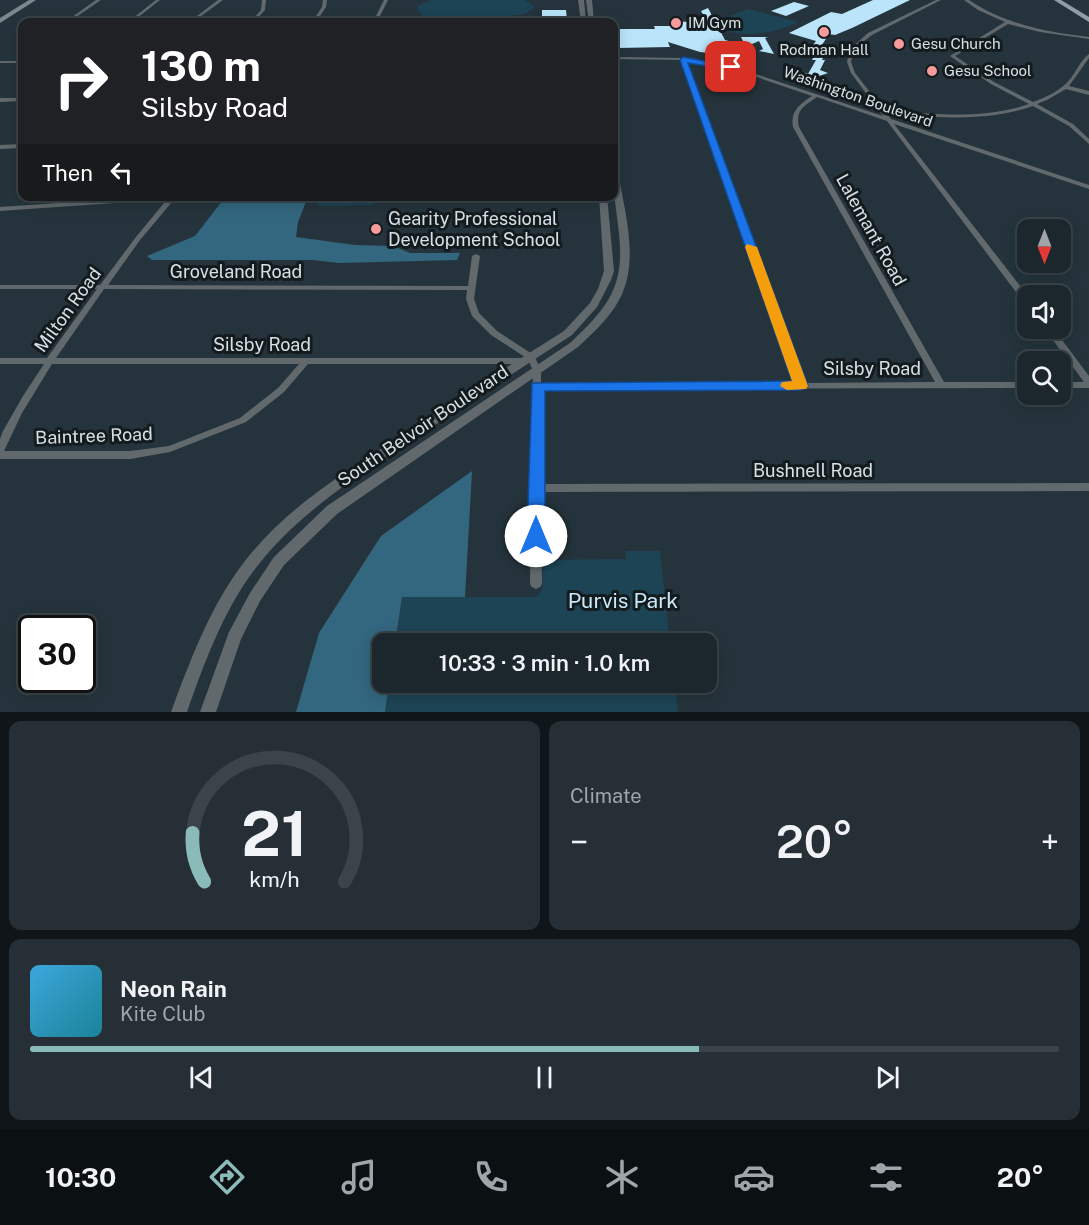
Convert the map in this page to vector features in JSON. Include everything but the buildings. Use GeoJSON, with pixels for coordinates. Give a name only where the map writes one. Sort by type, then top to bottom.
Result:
{"type":"FeatureCollection","features":[{"type":"Feature","properties":{"kind":"main road"},"geometry":{"type":"LineString","coordinates":[[0,21],[33,0]]}},
{"type":"Feature","properties":{"kind":"main road"},"geometry":{"type":"LineString","coordinates":[[1057,0],[1089,20]]}},
{"type":"Feature","properties":{"kind":"street"},"geometry":{"type":"LineString","coordinates":[[73,18],[99,0]]}},
{"type":"Feature","properties":{"kind":"street"},"geometry":{"type":"LineString","coordinates":[[135,18],[158,0]]}},
{"type":"Feature","properties":{"kind":"street"},"geometry":{"type":"LineString","coordinates":[[196,18],[221,0]]}},
{"type":"Feature","properties":{"kind":"street"},"geometry":{"type":"LineString","coordinates":[[256,18],[263,10],[264,0]]}},
{"type":"Feature","properties":{"kind":"street"},"geometry":{"type":"LineString","coordinates":[[317,18],[324,7],[325,0]]}},
{"type":"Feature","properties":{"kind":"street"},"geometry":{"type":"LineString","coordinates":[[377,18],[386,0]]}},
{"type":"Feature","properties":{"kind":"street"},"geometry":{"type":"LineString","coordinates":[[581,0],[583,18]]}},
{"type":"Feature","properties":{"kind":"street"},"geometry":{"type":"LineString","coordinates":[[590,0],[592,18]]}},
{"type":"Feature","properties":{"kind":"street"},"geometry":{"type":"LineString","coordinates":[[939,0],[870,34],[852,49],[849,62],[854,74],[1017,288]]}},
{"type":"Feature","properties":{"kind":"street"},"geometry":{"type":"LineString","coordinates":[[966,0],[985,13],[1008,22],[1045,32],[1089,38]]}},
{"type":"Feature","properties":{"kind":"street"},"geometry":{"type":"LineString","coordinates":[[1008,22],[952,56],[988,81],[1080,131],[1089,142]]}},
{"type":"Feature","properties":{"kind":"street"},"geometry":{"type":"LineString","coordinates":[[882,111],[968,115],[1032,103],[1066,87],[1089,55]]}},
{"type":"Feature","properties":{"kind":"street"},"geometry":{"type":"LineString","coordinates":[[12,62],[18,58]]}},
{"type":"Feature","properties":{"kind":"street","name":"Washington Boulevard"},"geometry":{"type":"LineString","coordinates":[[618,58],[683,60],[731,67],[1089,187]]}},
{"type":"Feature","properties":{"kind":"street"},"geometry":{"type":"LineString","coordinates":[[683,60],[801,386]]}},
{"type":"Feature","properties":{"kind":"street"},"geometry":{"type":"LineString","coordinates":[[0,62],[18,62]]}},
{"type":"Feature","properties":{"kind":"street"},"geometry":{"type":"LineString","coordinates":[[1066,87],[1089,93]]}},
{"type":"Feature","properties":{"kind":"street","name":"Lalemant Road"},"geometry":{"type":"LineString","coordinates":[[817,95],[797,110],[794,118],[796,127],[941,386]]}},
{"type":"Feature","properties":{"kind":"street"},"geometry":{"type":"LineString","coordinates":[[0,100],[18,100]]}},
{"type":"Feature","properties":{"kind":"street"},"geometry":{"type":"LineString","coordinates":[[0,147],[18,146]]}},
{"type":"Feature","properties":{"kind":"street"},"geometry":{"type":"LineString","coordinates":[[0,209],[115,201]]}},
{"type":"Feature","properties":{"kind":"street","name":"Milton Road"},"geometry":{"type":"LineString","coordinates":[[0,450],[14,414],[50,361],[102,287],[170,201]]}},
{"type":"Feature","properties":{"kind":"street","name":"South Belvoir Boulevard"},"geometry":{"type":"LineString","coordinates":[[179,712],[210,632],[261,551],[304,509],[335,485],[568,333],[583,320],[594,306],[607,282],[610,258],[604,201]]}},
{"type":"Feature","properties":{"kind":"street","name":"South Belvoir Boulevard"},"geometry":{"type":"LineString","coordinates":[[208,712],[234,637],[255,597],[279,561],[332,510],[594,329],[614,306],[625,276],[626,258],[618,201]]}},
{"type":"Feature","properties":{"kind":"street"},"geometry":{"type":"LineString","coordinates":[[476,256],[471,302],[479,320],[527,359],[537,370],[536,584]]}},
{"type":"Feature","properties":{"kind":"street","name":"Groveland Road"},"geometry":{"type":"LineString","coordinates":[[0,287],[471,288]]}},
{"type":"Feature","properties":{"kind":"street"},"geometry":{"type":"LineString","coordinates":[[1056,339],[1089,384]]}},
{"type":"Feature","properties":{"kind":"street","name":"Silsby Road"},"geometry":{"type":"LineString","coordinates":[[0,361],[305,362],[527,359]]}},
{"type":"Feature","properties":{"kind":"street","name":"Baintree Road"},"geometry":{"type":"LineString","coordinates":[[0,455],[130,454],[170,449],[243,420],[281,390],[305,362]]}},
{"type":"Feature","properties":{"kind":"street"},"geometry":{"type":"LineString","coordinates":[[1071,385],[1089,384]]}},
{"type":"Feature","properties":{"kind":"street","name":"Silsby Road"},"geometry":{"type":"LineString","coordinates":[[537,386],[1017,385]]}},
{"type":"Feature","properties":{"kind":"street","name":"Bushnell Road"},"geometry":{"type":"LineString","coordinates":[[536,488],[1089,487]]}},
{"type":"Feature","properties":{"kind":"green space"},"geometry":{"type":"Polygon","coordinates":[[[431,0],[524,0],[535,7],[525,14],[507,16],[507,18],[420,18],[422,13],[417,10],[418,6],[431,0]]]}},
{"type":"Feature","properties":{"kind":"green space"},"geometry":{"type":"Polygon","coordinates":[[[748,9],[797,23],[752,34],[724,30],[726,18],[748,9]]]}},
{"type":"Feature","properties":{"kind":"green space"},"geometry":{"type":"Polygon","coordinates":[[[319,201],[375,201],[373,205],[317,206],[319,201]]]}},
{"type":"Feature","properties":{"kind":"green space","name":"Purvis Park"},"geometry":{"type":"Polygon","coordinates":[[[626,551],[660,551],[669,633],[397,633],[402,597],[536,597],[542,590],[543,560],[626,559],[626,551]]]}},
{"type":"Feature","properties":{"kind":"green space"},"geometry":{"type":"Polygon","coordinates":[[[388,693],[676,693],[678,712],[385,712],[388,693]]]}},
{"type":"Feature","properties":{"kind":"shaded area"},"geometry":{"type":"Polygon","coordinates":[[[222,201],[306,201],[298,222],[296,237],[355,245],[393,246],[410,253],[460,253],[457,260],[339,263],[313,260],[152,260],[147,256],[195,236],[222,201]]]}},
{"type":"Feature","properties":{"kind":"shaded area"},"geometry":{"type":"Polygon","coordinates":[[[472,471],[465,597],[402,597],[397,633],[372,633],[372,693],[388,693],[385,712],[296,712],[319,633],[381,536],[472,471]]]}},
{"type":"Feature","properties":{"kind":"slow traffic"},"geometry":{"type":"LineString","coordinates":[[751,247],[801,386],[787,386]]}},
{"type":"Feature","properties":{"kind":"place","name":"IM Gym"},"geometry":{"type":"Point","coordinates":[676,23]}},
{"type":"Feature","properties":{"kind":"place","name":"Rodman Hall"},"geometry":{"type":"Point","coordinates":[824,32]}},
{"type":"Feature","properties":{"kind":"place","name":"Gesu Church"},"geometry":{"type":"Point","coordinates":[899,44]}},
{"type":"Feature","properties":{"kind":"place","name":"Gesu School"},"geometry":{"type":"Point","coordinates":[932,71]}},
{"type":"Feature","properties":{"kind":"place","name":"Gearity Professional Development School"},"geometry":{"type":"Point","coordinates":[376,229]}},
{"type":"Feature","properties":{"kind":"route"},"geometry":{"type":"LineString","coordinates":[[536,536],[537,386],[801,386],[683,60],[731,67]]}}]}
